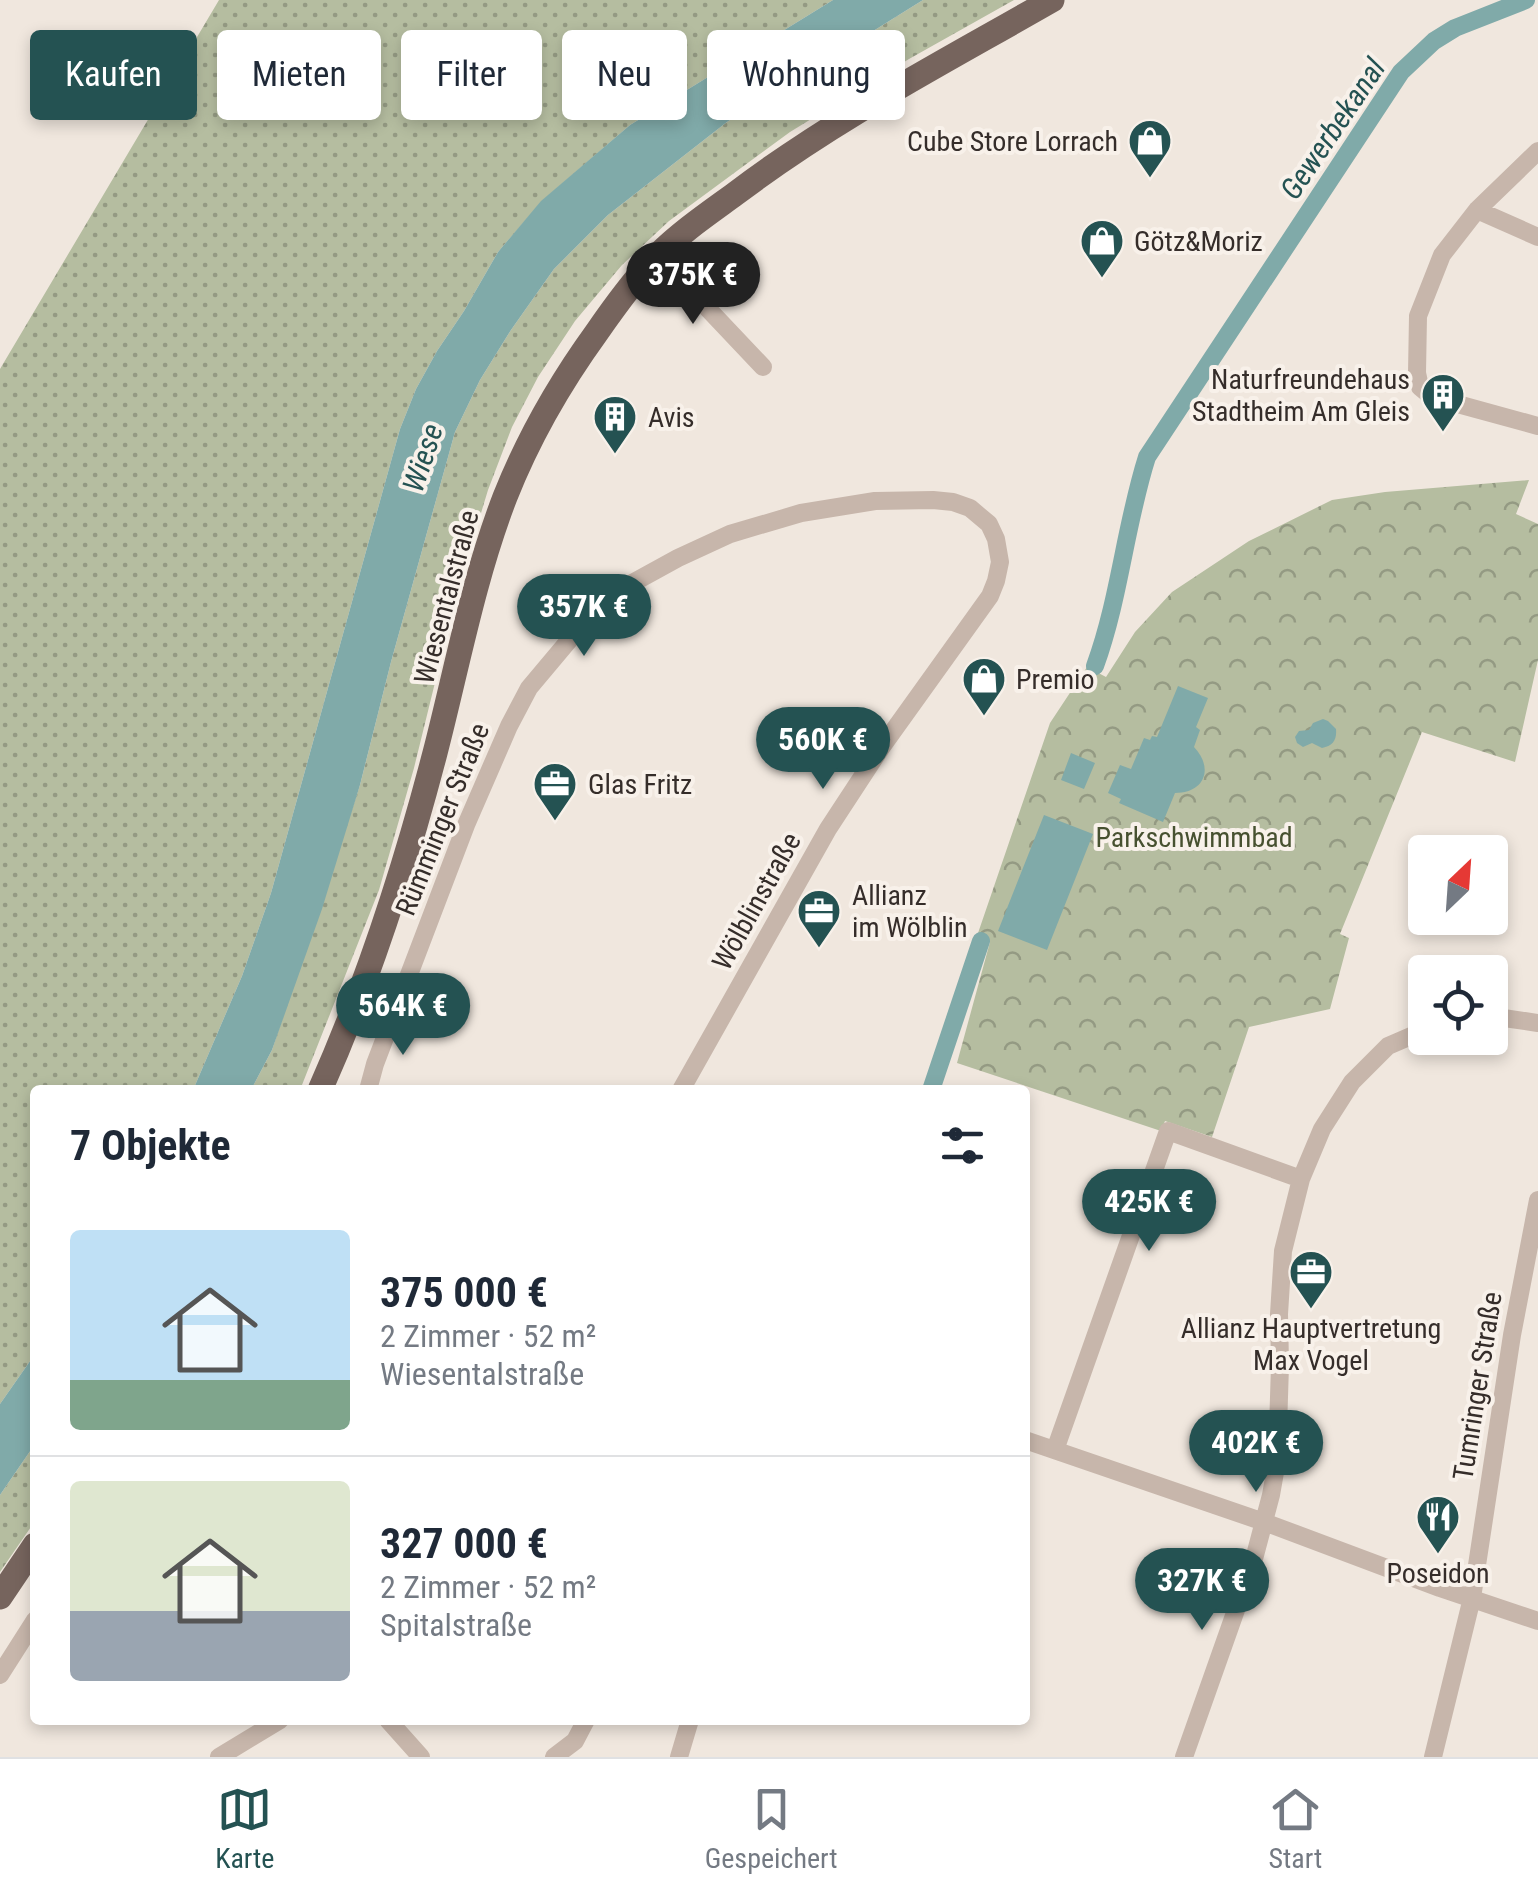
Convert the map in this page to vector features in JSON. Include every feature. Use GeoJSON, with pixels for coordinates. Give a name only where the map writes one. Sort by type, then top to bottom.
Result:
{"type":"FeatureCollection","features":[{"type":"Feature","properties":{"kind":"main road","name":"Wiesentalstraße"},"geometry":{"type":"LineString","coordinates":[[322,1085],[368,971],[413,831],[486,553],[504,501],[532,438],[576,360],[658,256],[691,227],[826,130],[1052,0]]}},
{"type":"Feature","properties":{"kind":"main road"},"geometry":{"type":"LineString","coordinates":[[0,1597],[30,1553]]}},
{"type":"Feature","properties":{"kind":"street"},"geometry":{"type":"LineString","coordinates":[[1538,151],[1477,210],[1442,254],[1418,316],[1416,374],[1420,387],[1432,397],[1538,426]]}},
{"type":"Feature","properties":{"kind":"street"},"geometry":{"type":"LineString","coordinates":[[1477,210],[1538,237]]}},
{"type":"Feature","properties":{"kind":"street"},"geometry":{"type":"LineString","coordinates":[[658,256],[763,367]]}},
{"type":"Feature","properties":{"kind":"street","name":"Rümminger Straße"},"geometry":{"type":"LineString","coordinates":[[369,1085],[466,825],[509,726],[529,688],[576,632],[627,586],[730,534],[801,513],[875,501],[952,502]]}},
{"type":"Feature","properties":{"kind":"street","name":"Wölblinstraße"},"geometry":{"type":"LineString","coordinates":[[684,1085],[828,829],[993,588],[1000,562],[993,532],[977,512],[952,502]]}},
{"type":"Feature","properties":{"kind":"street"},"geometry":{"type":"LineString","coordinates":[[1508,1019],[1538,1023]]}},
{"type":"Feature","properties":{"kind":"street"},"geometry":{"type":"LineString","coordinates":[[1184,1757],[1254,1559],[1277,1461],[1283,1251],[1301,1179],[1322,1128],[1352,1082],[1388,1046],[1408,1037]]}},
{"type":"Feature","properties":{"kind":"street"},"geometry":{"type":"LineString","coordinates":[[1055,1450],[1168,1131],[1301,1179]]}},
{"type":"Feature","properties":{"kind":"street","name":"Tumringer Straße"},"geometry":{"type":"LineString","coordinates":[[1433,1757],[1472,1598],[1512,1335],[1536,1227],[1538,1200]]}},
{"type":"Feature","properties":{"kind":"street"},"geometry":{"type":"LineString","coordinates":[[1030,1442],[1538,1622]]}},
{"type":"Feature","properties":{"kind":"street"},"geometry":{"type":"LineString","coordinates":[[0,1676],[30,1628]]}},
{"type":"Feature","properties":{"kind":"street"},"geometry":{"type":"LineString","coordinates":[[224,1756],[272,1725]]}},
{"type":"Feature","properties":{"kind":"street"},"geometry":{"type":"LineString","coordinates":[[392,1725],[421,1757]]}},
{"type":"Feature","properties":{"kind":"street"},"geometry":{"type":"LineString","coordinates":[[554,1757],[575,1741],[583,1725]]}},
{"type":"Feature","properties":{"kind":"street"},"geometry":{"type":"LineString","coordinates":[[679,1757],[689,1725]]}},
{"type":"Feature","properties":{"kind":"street"},"geometry":{"type":"LineString","coordinates":[[575,1741],[589,1757]]}},
{"type":"Feature","properties":{"kind":"green space"},"geometry":{"type":"Polygon","coordinates":[[[219,0],[833,0],[784,30],[707,30],[707,78],[687,90],[687,30],[562,30],[562,120],[638,120],[542,201],[498,252],[416,389],[400,429],[271,893],[242,976],[195,1085],[30,1085],[30,1361],[0,1404],[0,369],[148,120],[197,120],[197,37],[219,0]]]}},
{"type":"Feature","properties":{"kind":"green space"},"geometry":{"type":"Polygon","coordinates":[[[923,0],[1014,0],[905,61],[905,30],[875,30],[923,0]]]}},
{"type":"Feature","properties":{"kind":"green space"},"geometry":{"type":"Polygon","coordinates":[[[730,120],[810,120],[669,221],[622,265],[575,321],[538,377],[512,427],[488,490],[379,890],[302,1085],[254,1085],[272,1050],[360,785],[455,432],[480,380],[554,269],[608,215],[730,120]]]}},
{"type":"Feature","properties":{"kind":"green space","name":"Parkschwimmbad"},"geometry":{"type":"Polygon","coordinates":[[[1529,480],[1516,514],[1538,524],[1538,660],[1515,762],[1422,732],[1340,934],[1349,938],[1330,1009],[1249,1027],[1212,1137],[1165,1121],[1161,1131],[957,1063],[990,942],[977,936],[1050,723],[1087,667],[1106,677],[1135,632],[1172,592],[1249,541],[1332,500],[1529,480]]]}},
{"type":"Feature","properties":{"kind":"green space"},"geometry":{"type":"Polygon","coordinates":[[[30,1451],[30,1528],[0,1572],[0,1495],[30,1451]]]}},
{"type":"Feature","properties":{"kind":"water"},"geometry":{"type":"Polygon","coordinates":[[[833,0],[923,0],[875,30],[784,30],[833,0]]]}},
{"type":"Feature","properties":{"kind":"water","name":"Wiese"},"geometry":{"type":"Polygon","coordinates":[[[707,78],[707,120],[730,120],[608,215],[554,269],[480,380],[455,432],[360,785],[322,909],[272,1050],[254,1085],[195,1085],[242,976],[271,893],[400,429],[437,351],[498,252],[541,201],[638,120],[687,120],[687,90],[707,78]]]}},
{"type":"Feature","properties":{"kind":"water"},"geometry":{"type":"Polygon","coordinates":[[[1178,686],[1208,698],[1196,727],[1200,730],[1194,747],[1205,771],[1193,789],[1175,793],[1163,822],[1119,803],[1121,799],[1108,793],[1120,765],[1131,769],[1144,738],[1157,737],[1178,686]]]}},
{"type":"Feature","properties":{"kind":"water"},"geometry":{"type":"Polygon","coordinates":[[[1323,719],[1336,729],[1332,744],[1322,748],[1297,743],[1299,731],[1309,730],[1313,723],[1323,719]]]}},
{"type":"Feature","properties":{"kind":"water"},"geometry":{"type":"Polygon","coordinates":[[[1071,753],[1095,763],[1084,789],[1061,780],[1071,753]]]}},
{"type":"Feature","properties":{"kind":"water"},"geometry":{"type":"Polygon","coordinates":[[[1044,815],[1093,834],[1047,950],[998,931],[1044,815]]]}},
{"type":"Feature","properties":{"kind":"water"},"geometry":{"type":"Polygon","coordinates":[[[30,1361],[30,1451],[0,1495],[0,1404],[30,1361]]]}},
{"type":"Feature","properties":{"kind":"waterway","name":"Gewerbekanal"},"geometry":{"type":"LineString","coordinates":[[1095,666],[1147,457],[1401,72],[1434,41],[1455,28],[1526,0]]}},
{"type":"Feature","properties":{"kind":"waterway","name":"Gewerbekanal"},"geometry":{"type":"LineString","coordinates":[[933,1085],[981,941]]}},
{"type":"Feature","properties":{"kind":"place","name":"Cube Store Lorrach"},"geometry":{"type":"Point","coordinates":[1150,179]}},
{"type":"Feature","properties":{"kind":"place","name":"Götz&Moriz"},"geometry":{"type":"Point","coordinates":[1102,279]}},
{"type":"Feature","properties":{"kind":"place","name":"Naturfreundehaus Stadtheim Am Gleis"},"geometry":{"type":"Point","coordinates":[1443,433]}},
{"type":"Feature","properties":{"kind":"place","name":"Avis"},"geometry":{"type":"Point","coordinates":[615,455]}},
{"type":"Feature","properties":{"kind":"place","name":"Premio"},"geometry":{"type":"Point","coordinates":[984,717]}},
{"type":"Feature","properties":{"kind":"place","name":"Glas Fritz"},"geometry":{"type":"Point","coordinates":[555,822]}},
{"type":"Feature","properties":{"kind":"place","name":"Allianz im Wölblin"},"geometry":{"type":"Point","coordinates":[819,949]}},
{"type":"Feature","properties":{"kind":"place","name":"Allianz Hauptvertretung Max Vogel"},"geometry":{"type":"Point","coordinates":[1311,1310]}},
{"type":"Feature","properties":{"kind":"place","name":"Poseidon"},"geometry":{"type":"Point","coordinates":[1438,1555]}}]}
